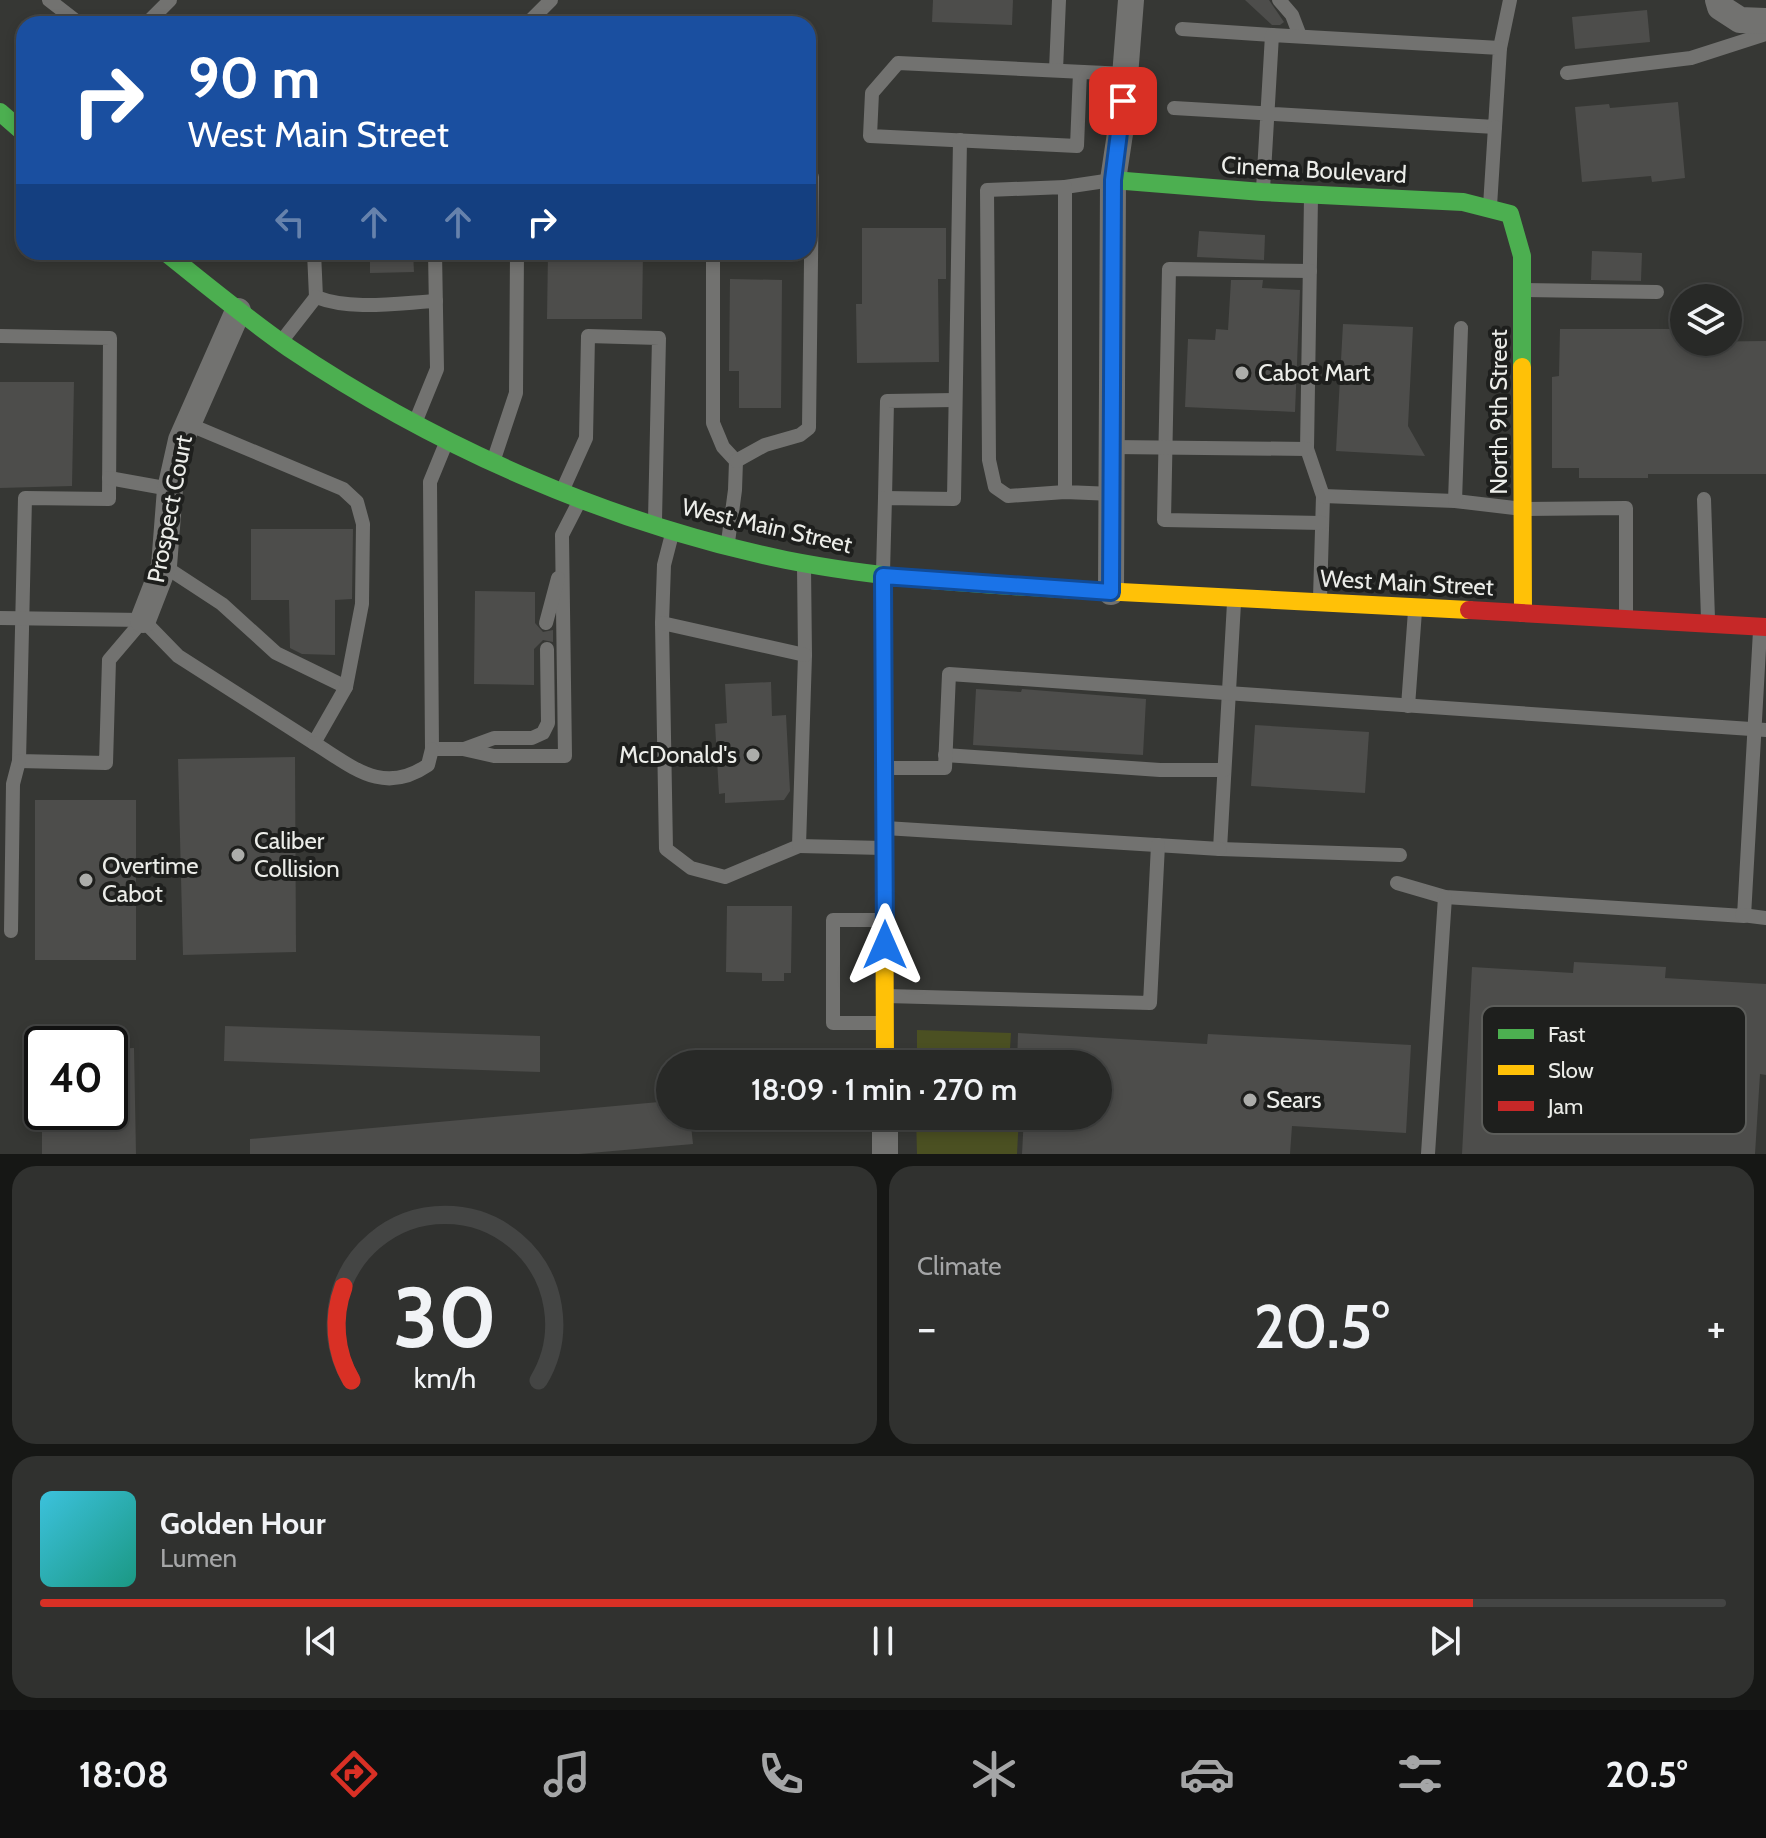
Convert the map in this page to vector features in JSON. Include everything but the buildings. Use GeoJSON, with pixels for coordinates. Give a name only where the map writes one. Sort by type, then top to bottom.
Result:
{"type":"FeatureCollection","features":[{"type":"Feature","properties":{"kind":"main road"},"geometry":{"type":"LineString","coordinates":[[0,112],[16,126]]}},
{"type":"Feature","properties":{"kind":"main road","name":"Cinema Boulevard"},"geometry":{"type":"LineString","coordinates":[[1113,180],[1262,192],[1463,202],[1510,214]]}},
{"type":"Feature","properties":{"kind":"main road","name":"North 9th Street"},"geometry":{"type":"LineString","coordinates":[[1510,214],[1522,256],[1523,613]]}},
{"type":"Feature","properties":{"kind":"main road","name":"West Main Street"},"geometry":{"type":"LineString","coordinates":[[175,260],[282,342],[358,390],[448,439],[582,497],[727,546],[883,576],[1111,592],[1763,627]]}},
{"type":"Feature","properties":{"kind":"main road"},"geometry":{"type":"LineString","coordinates":[[883,576],[885,1050]]}},
{"type":"Feature","properties":{"kind":"street"},"geometry":{"type":"LineString","coordinates":[[1111,592],[1113,180],[1131,0]]}},
{"type":"Feature","properties":{"kind":"street"},"geometry":{"type":"LineString","coordinates":[[1718,0],[1720,7],[1740,20],[1766,21]]}},
{"type":"Feature","properties":{"kind":"street","name":"Prospect Court"},"geometry":{"type":"LineString","coordinates":[[143,620],[164,566],[170,489],[181,440],[238,311]]}},
{"type":"Feature","properties":{"kind":"street"},"geometry":{"type":"LineString","coordinates":[[885,1130],[885,1154]]}},
{"type":"Feature","properties":{"kind":"lane"},"geometry":{"type":"LineString","coordinates":[[154,16],[170,0]]}},
{"type":"Feature","properties":{"kind":"lane"},"geometry":{"type":"LineString","coordinates":[[535,16],[551,0]]}},
{"type":"Feature","properties":{"kind":"lane"},"geometry":{"type":"LineString","coordinates":[[1056,70],[1059,0]]}},
{"type":"Feature","properties":{"kind":"lane"},"geometry":{"type":"LineString","coordinates":[[1279,0],[1292,15],[1300,36]]}},
{"type":"Feature","properties":{"kind":"lane"},"geometry":{"type":"LineString","coordinates":[[1490,209],[1500,48],[1510,0]]}},
{"type":"Feature","properties":{"kind":"lane"},"geometry":{"type":"LineString","coordinates":[[1182,29],[1500,48]]}},
{"type":"Feature","properties":{"kind":"lane"},"geometry":{"type":"LineString","coordinates":[[1567,73],[1691,58],[1766,34]]}},
{"type":"Feature","properties":{"kind":"lane"},"geometry":{"type":"LineString","coordinates":[[1262,192],[1272,35]]}},
{"type":"Feature","properties":{"kind":"lane"},"geometry":{"type":"LineString","coordinates":[[1080,72],[1077,146],[870,136],[872,93],[898,63],[1126,74]]}},
{"type":"Feature","properties":{"kind":"lane"},"geometry":{"type":"LineString","coordinates":[[1174,108],[1495,127]]}},
{"type":"Feature","properties":{"kind":"lane"},"geometry":{"type":"LineString","coordinates":[[885,498],[954,499],[960,140]]}},
{"type":"Feature","properties":{"kind":"lane"},"geometry":{"type":"LineString","coordinates":[[1113,180],[1065,187],[987,190],[989,460],[995,487],[1008,496],[1065,492],[1113,494]]}},
{"type":"Feature","properties":{"kind":"lane"},"geometry":{"type":"LineString","coordinates":[[1065,187],[1065,492]]}},
{"type":"Feature","properties":{"kind":"lane"},"geometry":{"type":"LineString","coordinates":[[1311,194],[1307,449],[1323,496],[1319,602]]}},
{"type":"Feature","properties":{"kind":"lane"},"geometry":{"type":"LineString","coordinates":[[282,342],[316,297],[314,260]]}},
{"type":"Feature","properties":{"kind":"lane"},"geometry":{"type":"LineString","coordinates":[[416,422],[437,369],[435,260]]}},
{"type":"Feature","properties":{"kind":"lane"},"geometry":{"type":"LineString","coordinates":[[493,461],[516,393],[517,260]]}},
{"type":"Feature","properties":{"kind":"lane"},"geometry":{"type":"LineString","coordinates":[[713,260],[713,423],[723,447],[736,461],[727,546]]}},
{"type":"Feature","properties":{"kind":"lane"},"geometry":{"type":"LineString","coordinates":[[736,461],[765,445],[800,435],[809,428],[811,260]]}},
{"type":"Feature","properties":{"kind":"lane"},"geometry":{"type":"LineString","coordinates":[[1310,271],[1169,269],[1164,520],[1322,523]]}},
{"type":"Feature","properties":{"kind":"lane"},"geometry":{"type":"LineString","coordinates":[[1522,290],[1657,292]]}},
{"type":"Feature","properties":{"kind":"lane"},"geometry":{"type":"LineString","coordinates":[[316,297],[327,301],[367,304],[436,301]]}},
{"type":"Feature","properties":{"kind":"lane"},"geometry":{"type":"LineString","coordinates":[[1455,501],[1461,328]]}},
{"type":"Feature","properties":{"kind":"lane"},"geometry":{"type":"LineString","coordinates":[[0,336],[110,338],[109,499],[25,498],[24,618],[19,761],[13,784],[11,931]]}},
{"type":"Feature","properties":{"kind":"lane"},"geometry":{"type":"LineString","coordinates":[[563,489],[586,438],[588,336],[659,338],[664,527],[662,623],[666,849],[691,868],[725,877],[799,846],[884,848]]}},
{"type":"Feature","properties":{"kind":"lane"},"geometry":{"type":"LineString","coordinates":[[883,576],[887,401],[955,400]]}},
{"type":"Feature","properties":{"kind":"lane"},"geometry":{"type":"LineString","coordinates":[[188,424],[343,489],[357,502],[363,524],[362,604],[346,687],[314,743]]}},
{"type":"Feature","properties":{"kind":"lane"},"geometry":{"type":"LineString","coordinates":[[0,618],[143,620],[178,656],[364,773],[378,779],[394,780],[414,775],[428,765],[432,749],[430,482],[448,439]]}},
{"type":"Feature","properties":{"kind":"lane"},"geometry":{"type":"LineString","coordinates":[[1113,447],[1307,449]]}},
{"type":"Feature","properties":{"kind":"lane"},"geometry":{"type":"LineString","coordinates":[[109,478],[170,489]]}},
{"type":"Feature","properties":{"kind":"lane"},"geometry":{"type":"LineString","coordinates":[[1323,496],[1455,501],[1523,509],[1626,508],[1626,619]]}},
{"type":"Feature","properties":{"kind":"lane"},"geometry":{"type":"LineString","coordinates":[[432,749],[463,749],[494,756],[565,756],[562,535],[582,497]]}},
{"type":"Feature","properties":{"kind":"lane"},"geometry":{"type":"LineString","coordinates":[[1704,499],[1708,624]]}},
{"type":"Feature","properties":{"kind":"lane"},"geometry":{"type":"LineString","coordinates":[[799,846],[805,655],[804,563]]}},
{"type":"Feature","properties":{"kind":"lane"},"geometry":{"type":"LineString","coordinates":[[546,623],[562,565]]}},
{"type":"Feature","properties":{"kind":"lane"},"geometry":{"type":"LineString","coordinates":[[164,566],[222,604],[276,653],[346,687]]}},
{"type":"Feature","properties":{"kind":"lane"},"geometry":{"type":"LineString","coordinates":[[1220,849],[1234,598]]}},
{"type":"Feature","properties":{"kind":"lane"},"geometry":{"type":"LineString","coordinates":[[1408,706],[1415,607]]}},
{"type":"Feature","properties":{"kind":"lane"},"geometry":{"type":"LineString","coordinates":[[19,761],[106,763],[109,660],[143,620]]}},
{"type":"Feature","properties":{"kind":"lane"},"geometry":{"type":"LineString","coordinates":[[662,623],[805,655]]}},
{"type":"Feature","properties":{"kind":"lane"},"geometry":{"type":"LineString","coordinates":[[1742,915],[1759,730],[1763,627]]}},
{"type":"Feature","properties":{"kind":"lane"},"geometry":{"type":"LineString","coordinates":[[463,749],[494,738],[532,738],[543,733],[548,723],[547,649]]}},
{"type":"Feature","properties":{"kind":"lane"},"geometry":{"type":"LineString","coordinates":[[884,768],[945,768],[949,674],[1759,730]]}},
{"type":"Feature","properties":{"kind":"lane"},"geometry":{"type":"LineString","coordinates":[[945,755],[1160,770],[1224,770]]}},
{"type":"Feature","properties":{"kind":"lane"},"geometry":{"type":"LineString","coordinates":[[885,828],[1220,849],[1400,855]]}},
{"type":"Feature","properties":{"kind":"lane"},"geometry":{"type":"LineString","coordinates":[[885,996],[1150,1003],[1158,845]]}},
{"type":"Feature","properties":{"kind":"lane"},"geometry":{"type":"LineString","coordinates":[[1397,883],[1445,897],[1766,918]]}},
{"type":"Feature","properties":{"kind":"lane"},"geometry":{"type":"LineString","coordinates":[[1428,1154],[1445,897]]}},
{"type":"Feature","properties":{"kind":"lane"},"geometry":{"type":"LineString","coordinates":[[885,920],[833,920],[833,1023],[885,1023]]}},
{"type":"Feature","properties":{"kind":"green space"},"geometry":{"type":"Polygon","coordinates":[[[917,1030],[1011,1033],[1010,1050],[917,1050],[917,1030]]]}},
{"type":"Feature","properties":{"kind":"green space"},"geometry":{"type":"Polygon","coordinates":[[[916,1130],[1018,1130],[1017,1154],[917,1154],[916,1130]]]}},
{"type":"Feature","properties":{"kind":"traffic: fast"},"geometry":{"type":"LineString","coordinates":[[0,112],[16,126]]}},
{"type":"Feature","properties":{"kind":"traffic: fast"},"geometry":{"type":"LineString","coordinates":[[1113,180],[1262,192],[1463,202],[1510,214],[1522,256],[1522,367]]}},
{"type":"Feature","properties":{"kind":"traffic: fast"},"geometry":{"type":"LineString","coordinates":[[175,260],[273,337],[346,384],[466,450],[591,503],[655,526],[786,560],[889,576],[1062,589]]}},
{"type":"Feature","properties":{"kind":"traffic: slow"},"geometry":{"type":"LineString","coordinates":[[1522,367],[1523,613]]}},
{"type":"Feature","properties":{"kind":"traffic: slow"},"geometry":{"type":"LineString","coordinates":[[883,576],[885,1050]]}},
{"type":"Feature","properties":{"kind":"traffic: slow"},"geometry":{"type":"LineString","coordinates":[[1062,589],[1469,610]]}},
{"type":"Feature","properties":{"kind":"traffic: jam"},"geometry":{"type":"LineString","coordinates":[[1469,610],[1766,627]]}},
{"type":"Feature","properties":{"kind":"place","name":"Cabot Mart"},"geometry":{"type":"Point","coordinates":[1242,373]}},
{"type":"Feature","properties":{"kind":"place","name":"McDonald's"},"geometry":{"type":"Point","coordinates":[753,755]}},
{"type":"Feature","properties":{"kind":"place","name":"Caliber Collision"},"geometry":{"type":"Point","coordinates":[238,855]}},
{"type":"Feature","properties":{"kind":"place","name":"Overtime Cabot"},"geometry":{"type":"Point","coordinates":[86,880]}},
{"type":"Feature","properties":{"kind":"place","name":"Sears"},"geometry":{"type":"Point","coordinates":[1250,1100]}},
{"type":"Feature","properties":{"kind":"route"},"geometry":{"type":"LineString","coordinates":[[885,945],[883,576],[1111,592],[1113,180],[1123,101]]}}]}
